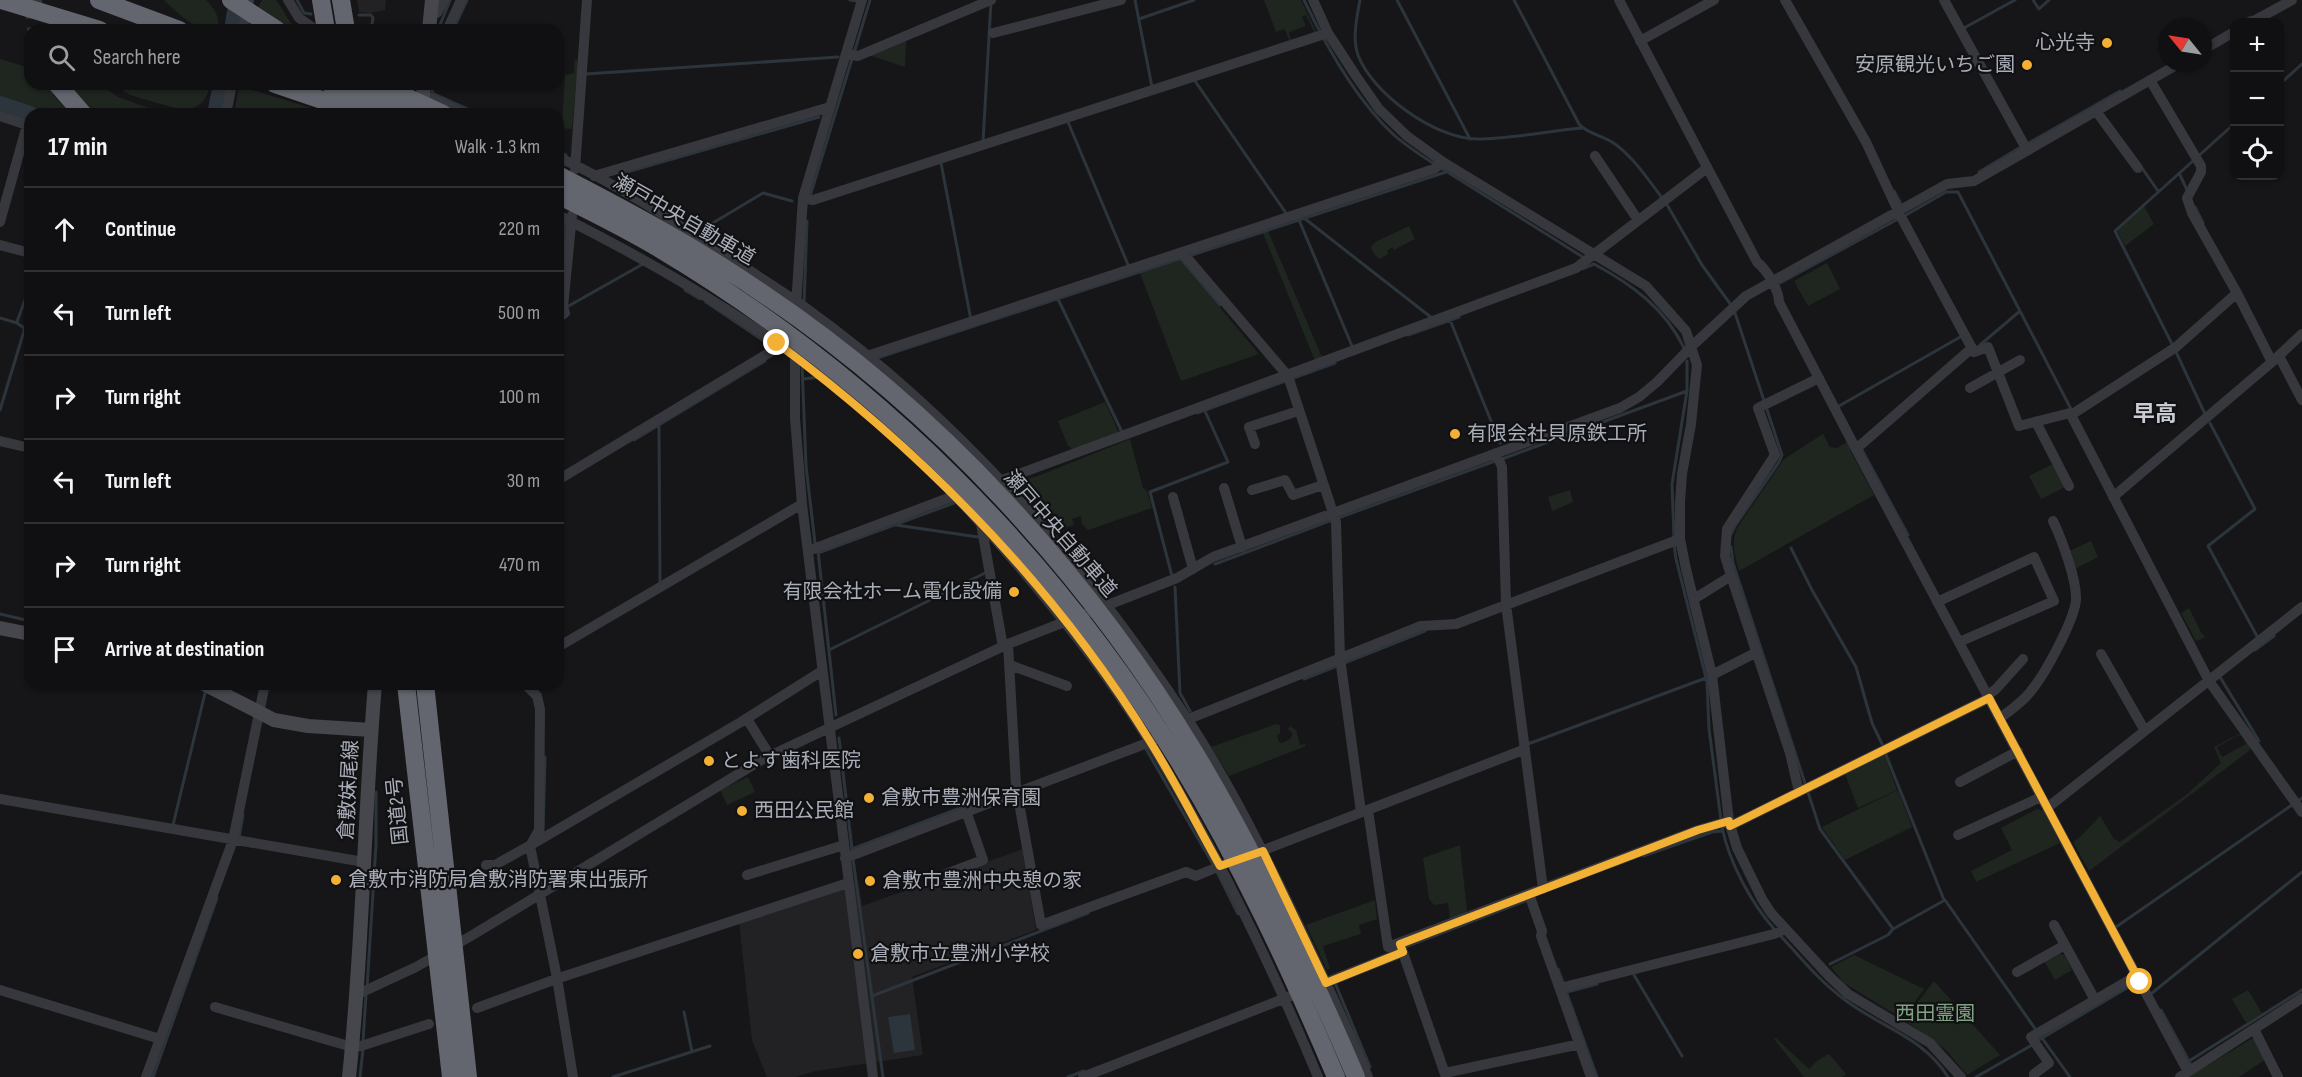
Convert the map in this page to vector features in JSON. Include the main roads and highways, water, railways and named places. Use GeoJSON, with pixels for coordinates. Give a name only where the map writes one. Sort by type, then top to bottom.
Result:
{"type":"FeatureCollection","features":[{"type":"Feature","properties":{"kind":"highway"},"geometry":{"type":"LineString","coordinates":[[1,0],[80,24]]}},
{"type":"Feature","properties":{"kind":"highway"},"geometry":{"type":"LineString","coordinates":[[99,0],[163,24]]}},
{"type":"Feature","properties":{"kind":"highway"},"geometry":{"type":"LineString","coordinates":[[231,0],[268,24]]}},
{"type":"Feature","properties":{"kind":"highway"},"geometry":{"type":"LineString","coordinates":[[319,24],[321,0]]}},
{"type":"Feature","properties":{"kind":"highway"},"geometry":{"type":"LineString","coordinates":[[341,0],[345,24]]}},
{"type":"Feature","properties":{"kind":"highway"},"geometry":{"type":"LineString","coordinates":[[62,90],[77,108]]}},
{"type":"Feature","properties":{"kind":"highway"},"geometry":{"type":"LineString","coordinates":[[298,90],[358,106]]}},
{"type":"Feature","properties":{"kind":"highway"},"geometry":{"type":"LineString","coordinates":[[333,90],[337,108]]}},
{"type":"Feature","properties":{"kind":"highway"},"geometry":{"type":"LineString","coordinates":[[348,90],[396,108]]}},
{"type":"Feature","properties":{"kind":"highway"},"geometry":{"type":"LineString","coordinates":[[405,90],[428,95]]}},
{"type":"Feature","properties":{"kind":"highway","name":"瀬戸中央自動車道"},"geometry":{"type":"LineString","coordinates":[[564,178],[657,247],[755,310],[801,343],[892,417],[984,505],[1074,609],[1146,711],[1211,817],[1280,949],[1336,1077]]}},
{"type":"Feature","properties":{"kind":"highway","name":"瀬戸中央自動車道"},"geometry":{"type":"LineString","coordinates":[[564,178],[666,232],[764,294],[809,326],[951,447],[1043,545],[1088,598],[1113,632],[1196,754],[1262,874],[1328,1012],[1356,1077]]}},
{"type":"Feature","properties":{"kind":"highway"},"geometry":{"type":"LineString","coordinates":[[564,215],[657,247]]}},
{"type":"Feature","properties":{"kind":"highway","name":"国道2号"},"geometry":{"type":"LineString","coordinates":[[407,690],[451,1077]]}},
{"type":"Feature","properties":{"kind":"highway","name":"国道2号"},"geometry":{"type":"LineString","coordinates":[[426,690],[468,1077]]}},
{"type":"Feature","properties":{"kind":"main road"},"geometry":{"type":"LineString","coordinates":[[429,23],[432,0]]}},
{"type":"Feature","properties":{"kind":"main road"},"geometry":{"type":"LineString","coordinates":[[0,628],[24,633]]}},
{"type":"Feature","properties":{"kind":"main road"},"geometry":{"type":"LineString","coordinates":[[215,690],[274,720],[308,726],[371,730]]}},
{"type":"Feature","properties":{"kind":"main road","name":"倉敷妹尾線"},"geometry":{"type":"LineString","coordinates":[[349,1077],[360,1046],[363,991],[364,862],[374,690]]}},
{"type":"Feature","properties":{"kind":"waterway"},"geometry":{"type":"LineString","coordinates":[[234,24],[238,0]]}},
{"type":"Feature","properties":{"kind":"waterway"},"geometry":{"type":"LineString","coordinates":[[297,0],[304,13],[311,14]]}},
{"type":"Feature","properties":{"kind":"waterway"},"geometry":{"type":"LineString","coordinates":[[440,24],[450,0]]}},
{"type":"Feature","properties":{"kind":"waterway"},"geometry":{"type":"LineString","coordinates":[[456,24],[467,0]]}},
{"type":"Feature","properties":{"kind":"waterway"},"geometry":{"type":"LineString","coordinates":[[850,0],[856,1]]}},
{"type":"Feature","properties":{"kind":"waterway"},"geometry":{"type":"LineString","coordinates":[[854,53],[870,0]]}},
{"type":"Feature","properties":{"kind":"waterway"},"geometry":{"type":"LineString","coordinates":[[1135,0],[1152,87]]}},
{"type":"Feature","properties":{"kind":"waterway"},"geometry":{"type":"LineString","coordinates":[[1139,19],[1194,0]]}},
{"type":"Feature","properties":{"kind":"waterway"},"geometry":{"type":"LineString","coordinates":[[1304,0],[1332,54],[1367,106],[1399,139],[1436,165]]}},
{"type":"Feature","properties":{"kind":"waterway"},"geometry":{"type":"LineString","coordinates":[[1360,0],[1355,42],[1365,70],[1391,98],[1425,122],[1460,137],[1477,139],[1582,128]]}},
{"type":"Feature","properties":{"kind":"waterway"},"geometry":{"type":"LineString","coordinates":[[1397,0],[1470,139]]}},
{"type":"Feature","properties":{"kind":"waterway"},"geometry":{"type":"LineString","coordinates":[[1514,0],[1579,124],[1611,141],[1622,150],[1662,198]]}},
{"type":"Feature","properties":{"kind":"waterway"},"geometry":{"type":"LineString","coordinates":[[1964,28],[2015,0]]}},
{"type":"Feature","properties":{"kind":"waterway"},"geometry":{"type":"LineString","coordinates":[[2033,0],[2039,9],[2049,0]]}},
{"type":"Feature","properties":{"kind":"waterway"},"geometry":{"type":"LineString","coordinates":[[983,142],[991,2]]}},
{"type":"Feature","properties":{"kind":"waterway"},"geometry":{"type":"LineString","coordinates":[[359,15],[371,15],[372,24]]}},
{"type":"Feature","properties":{"kind":"waterway"},"geometry":{"type":"LineString","coordinates":[[586,74],[838,57]]}},
{"type":"Feature","properties":{"kind":"waterway"},"geometry":{"type":"LineString","coordinates":[[810,196],[852,59]]}},
{"type":"Feature","properties":{"kind":"waterway"},"geometry":{"type":"LineString","coordinates":[[2284,80],[2302,64]]}},
{"type":"Feature","properties":{"kind":"waterway"},"geometry":{"type":"LineString","coordinates":[[1195,81],[1288,216]]}},
{"type":"Feature","properties":{"kind":"waterway"},"geometry":{"type":"LineString","coordinates":[[217,108],[221,90]]}},
{"type":"Feature","properties":{"kind":"waterway"},"geometry":{"type":"LineString","coordinates":[[432,90],[432,94]]}},
{"type":"Feature","properties":{"kind":"waterway"},"geometry":{"type":"LineString","coordinates":[[2027,144],[2120,91]]}},
{"type":"Feature","properties":{"kind":"waterway"},"geometry":{"type":"LineString","coordinates":[[432,93],[466,108]]}},
{"type":"Feature","properties":{"kind":"waterway"},"geometry":{"type":"LineString","coordinates":[[0,105],[24,113]]}},
{"type":"Feature","properties":{"kind":"waterway"},"geometry":{"type":"LineString","coordinates":[[620,174],[819,117]]}},
{"type":"Feature","properties":{"kind":"waterway"},"geometry":{"type":"LineString","coordinates":[[1068,122],[1129,267]]}},
{"type":"Feature","properties":{"kind":"waterway"},"geometry":{"type":"LineString","coordinates":[[2173,346],[2115,231],[2232,126]]}},
{"type":"Feature","properties":{"kind":"waterway"},"geometry":{"type":"LineString","coordinates":[[1979,172],[2021,147]]}},
{"type":"Feature","properties":{"kind":"waterway"},"geometry":{"type":"LineString","coordinates":[[941,163],[971,320]]}},
{"type":"Feature","properties":{"kind":"waterway"},"geometry":{"type":"LineString","coordinates":[[1441,168],[1586,259]]}},
{"type":"Feature","properties":{"kind":"waterway"},"geometry":{"type":"LineString","coordinates":[[2142,168],[2158,191]]}},
{"type":"Feature","properties":{"kind":"waterway"},"geometry":{"type":"LineString","coordinates":[[1192,255],[1446,172]]}},
{"type":"Feature","properties":{"kind":"waterway"},"geometry":{"type":"LineString","coordinates":[[2179,173],[2187,190]]}},
{"type":"Feature","properties":{"kind":"waterway"},"geometry":{"type":"LineString","coordinates":[[1894,191],[1901,204]]}},
{"type":"Feature","properties":{"kind":"waterway"},"geometry":{"type":"LineString","coordinates":[[1904,216],[1946,192],[1958,192],[2071,409]]}},
{"type":"Feature","properties":{"kind":"waterway"},"geometry":{"type":"LineString","coordinates":[[701,230],[763,193],[792,201]]}},
{"type":"Feature","properties":{"kind":"waterway"},"geometry":{"type":"LineString","coordinates":[[1666,203],[1702,265],[1731,305]]}},
{"type":"Feature","properties":{"kind":"waterway"},"geometry":{"type":"LineString","coordinates":[[2195,207],[2203,223]]}},
{"type":"Feature","properties":{"kind":"waterway"},"geometry":{"type":"LineString","coordinates":[[1304,218],[1432,318]]}},
{"type":"Feature","properties":{"kind":"waterway"},"geometry":{"type":"LineString","coordinates":[[1780,283],[1898,219]]}},
{"type":"Feature","properties":{"kind":"waterway"},"geometry":{"type":"LineString","coordinates":[[1299,220],[1352,346]]}},
{"type":"Feature","properties":{"kind":"waterway"},"geometry":{"type":"LineString","coordinates":[[804,304],[807,221]]}},
{"type":"Feature","properties":{"kind":"waterway"},"geometry":{"type":"LineString","coordinates":[[564,233],[565,223]]}},
{"type":"Feature","properties":{"kind":"waterway"},"geometry":{"type":"LineString","coordinates":[[877,358],[1182,258]]}},
{"type":"Feature","properties":{"kind":"waterway"},"geometry":{"type":"LineString","coordinates":[[1181,259],[1220,305]]}},
{"type":"Feature","properties":{"kind":"waterway"},"geometry":{"type":"LineString","coordinates":[[565,308],[643,264]]}},
{"type":"Feature","properties":{"kind":"waterway"},"geometry":{"type":"LineString","coordinates":[[1594,264],[1646,298],[1667,321],[1684,348]]}},
{"type":"Feature","properties":{"kind":"waterway"},"geometry":{"type":"LineString","coordinates":[[1582,269],[1594,264]]}},
{"type":"Feature","properties":{"kind":"waterway"},"geometry":{"type":"LineString","coordinates":[[685,290],[700,299]]}},
{"type":"Feature","properties":{"kind":"waterway"},"geometry":{"type":"LineString","coordinates":[[1058,299],[1122,432]]}},
{"type":"Feature","properties":{"kind":"waterway"},"geometry":{"type":"LineString","coordinates":[[706,302],[767,343]]}},
{"type":"Feature","properties":{"kind":"waterway"},"geometry":{"type":"LineString","coordinates":[[24,303],[17,323],[24,328]]}},
{"type":"Feature","properties":{"kind":"waterway"},"geometry":{"type":"LineString","coordinates":[[1980,345],[2020,311]]}},
{"type":"Feature","properties":{"kind":"waterway"},"geometry":{"type":"LineString","coordinates":[[1731,534],[1782,455],[1735,313]]}},
{"type":"Feature","properties":{"kind":"waterway"},"geometry":{"type":"LineString","coordinates":[[1408,335],[1459,317]]}},
{"type":"Feature","properties":{"kind":"waterway"},"geometry":{"type":"LineString","coordinates":[[0,318],[17,323]]}},
{"type":"Feature","properties":{"kind":"waterway"},"geometry":{"type":"LineString","coordinates":[[1450,320],[1500,443]]}},
{"type":"Feature","properties":{"kind":"waterway"},"geometry":{"type":"LineString","coordinates":[[0,410],[24,331]]}},
{"type":"Feature","properties":{"kind":"waterway"},"geometry":{"type":"LineString","coordinates":[[1839,406],[1962,336]]}},
{"type":"Feature","properties":{"kind":"waterway"},"geometry":{"type":"LineString","coordinates":[[2176,352],[2205,414]]}},
{"type":"Feature","properties":{"kind":"waterway"},"geometry":{"type":"LineString","coordinates":[[634,440],[765,361]]}},
{"type":"Feature","properties":{"kind":"waterway"},"geometry":{"type":"LineString","coordinates":[[1674,537],[1672,484],[1687,391],[1687,361]]}},
{"type":"Feature","properties":{"kind":"waterway"},"geometry":{"type":"LineString","coordinates":[[1197,413],[1335,363]]}},
{"type":"Feature","properties":{"kind":"waterway"},"geometry":{"type":"LineString","coordinates":[[802,364],[806,466],[815,543]]}},
{"type":"Feature","properties":{"kind":"waterway"},"geometry":{"type":"LineString","coordinates":[[803,379],[820,377]]}},
{"type":"Feature","properties":{"kind":"waterway"},"geometry":{"type":"LineString","coordinates":[[1502,459],[1687,391]]}},
{"type":"Feature","properties":{"kind":"waterway"},"geometry":{"type":"LineString","coordinates":[[1172,576],[1150,492],[1228,462],[1205,411]]}},
{"type":"Feature","properties":{"kind":"waterway"},"geometry":{"type":"LineString","coordinates":[[2210,423],[2255,509],[2208,546],[2258,638]]}},
{"type":"Feature","properties":{"kind":"waterway"},"geometry":{"type":"LineString","coordinates":[[659,426],[660,582]]}},
{"type":"Feature","properties":{"kind":"waterway"},"geometry":{"type":"LineString","coordinates":[[1862,450],[1908,535]]}},
{"type":"Feature","properties":{"kind":"waterway"},"geometry":{"type":"LineString","coordinates":[[1338,518],[1495,461]]}},
{"type":"Feature","properties":{"kind":"waterway"},"geometry":{"type":"LineString","coordinates":[[818,553],[954,503]]}},
{"type":"Feature","properties":{"kind":"waterway"},"geometry":{"type":"LineString","coordinates":[[1215,564],[1332,520]]}},
{"type":"Feature","properties":{"kind":"waterway"},"geometry":{"type":"LineString","coordinates":[[896,525],[978,537]]}},
{"type":"Feature","properties":{"kind":"waterway"},"geometry":{"type":"LineString","coordinates":[[1674,544],[1707,682],[1709,729],[1721,820]]}},
{"type":"Feature","properties":{"kind":"waterway"},"geometry":{"type":"LineString","coordinates":[[1731,547],[1733,563],[1820,829],[1893,929],[1945,900],[2036,1030]]}},
{"type":"Feature","properties":{"kind":"waterway"},"geometry":{"type":"LineString","coordinates":[[1791,548],[1856,667],[1872,723],[1882,744]]}},
{"type":"Feature","properties":{"kind":"waterway"},"geometry":{"type":"LineString","coordinates":[[818,551],[836,715]]}},
{"type":"Feature","properties":{"kind":"waterway"},"geometry":{"type":"LineString","coordinates":[[829,650],[985,573]]}},
{"type":"Feature","properties":{"kind":"waterway"},"geometry":{"type":"LineString","coordinates":[[1175,587],[1180,693],[1190,711]]}},
{"type":"Feature","properties":{"kind":"waterway"},"geometry":{"type":"LineString","coordinates":[[0,614],[24,620]]}},
{"type":"Feature","properties":{"kind":"waterway"},"geometry":{"type":"LineString","coordinates":[[1304,679],[1425,631]]}},
{"type":"Feature","properties":{"kind":"waterway"},"geometry":{"type":"LineString","coordinates":[[2255,650],[2274,636]]}},
{"type":"Feature","properties":{"kind":"waterway"},"geometry":{"type":"LineString","coordinates":[[2220,677],[2259,741]]}},
{"type":"Feature","properties":{"kind":"waterway"},"geometry":{"type":"LineString","coordinates":[[1528,744],[1706,678]]}},
{"type":"Feature","properties":{"kind":"waterway"},"geometry":{"type":"LineString","coordinates":[[173,825],[206,690]]}},
{"type":"Feature","properties":{"kind":"waterway"},"geometry":{"type":"LineString","coordinates":[[839,738],[852,849]]}},
{"type":"Feature","properties":{"kind":"waterway"},"geometry":{"type":"LineString","coordinates":[[1146,749],[1214,866]]}},
{"type":"Feature","properties":{"kind":"waterway"},"geometry":{"type":"LineString","coordinates":[[1886,755],[1944,900]]}},
{"type":"Feature","properties":{"kind":"waterway"},"geometry":{"type":"LineString","coordinates":[[543,834],[545,757]]}},
{"type":"Feature","properties":{"kind":"waterway"},"geometry":{"type":"LineString","coordinates":[[852,849],[1013,788]]}},
{"type":"Feature","properties":{"kind":"waterway"},"geometry":{"type":"LineString","coordinates":[[367,988],[376,845],[376,792]]}},
{"type":"Feature","properties":{"kind":"waterway"},"geometry":{"type":"LineString","coordinates":[[2116,927],[2302,798]]}},
{"type":"Feature","properties":{"kind":"waterway"},"geometry":{"type":"LineString","coordinates":[[239,838],[243,815]]}},
{"type":"Feature","properties":{"kind":"waterway"},"geometry":{"type":"LineString","coordinates":[[1722,827],[1742,882],[1775,930]]}},
{"type":"Feature","properties":{"kind":"waterway"},"geometry":{"type":"LineString","coordinates":[[1643,856],[1712,832],[1722,831]]}},
{"type":"Feature","properties":{"kind":"waterway"},"geometry":{"type":"LineString","coordinates":[[853,859],[883,1077]]}},
{"type":"Feature","properties":{"kind":"waterway"},"geometry":{"type":"LineString","coordinates":[[1217,872],[1238,914]]}},
{"type":"Feature","properties":{"kind":"waterway"},"geometry":{"type":"LineString","coordinates":[[2152,993],[2302,872]]}},
{"type":"Feature","properties":{"kind":"waterway"},"geometry":{"type":"LineString","coordinates":[[153,1077],[217,898]]}},
{"type":"Feature","properties":{"kind":"waterway"},"geometry":{"type":"LineString","coordinates":[[1405,947],[1525,901]]}},
{"type":"Feature","properties":{"kind":"waterway"},"geometry":{"type":"LineString","coordinates":[[872,996],[1088,913]]}},
{"type":"Feature","properties":{"kind":"waterway"},"geometry":{"type":"LineString","coordinates":[[1830,964],[1888,935],[1893,929]]}},
{"type":"Feature","properties":{"kind":"waterway"},"geometry":{"type":"LineString","coordinates":[[1779,934],[1810,969],[1836,993],[1859,1010],[1914,1042],[1938,1063],[1948,1077]]}},
{"type":"Feature","properties":{"kind":"waterway"},"geometry":{"type":"LineString","coordinates":[[1558,969],[1564,985]]}},
{"type":"Feature","properties":{"kind":"waterway"},"geometry":{"type":"LineString","coordinates":[[1634,975],[1682,1056]]}},
{"type":"Feature","properties":{"kind":"waterway"},"geometry":{"type":"LineString","coordinates":[[2037,1041],[2137,982]]}},
{"type":"Feature","properties":{"kind":"waterway"},"geometry":{"type":"LineString","coordinates":[[1335,983],[1370,1067],[1368,1068]]}},
{"type":"Feature","properties":{"kind":"waterway"},"geometry":{"type":"LineString","coordinates":[[1567,992],[1597,984]]}},
{"type":"Feature","properties":{"kind":"waterway"},"geometry":{"type":"LineString","coordinates":[[2189,1061],[2302,990]]}},
{"type":"Feature","properties":{"kind":"waterway"},"geometry":{"type":"LineString","coordinates":[[1566,991],[1597,1077]]}},
{"type":"Feature","properties":{"kind":"waterway"},"geometry":{"type":"LineString","coordinates":[[363,1042],[366,995]]}},
{"type":"Feature","properties":{"kind":"waterway"},"geometry":{"type":"LineString","coordinates":[[2161,1010],[2190,1063]]}},
{"type":"Feature","properties":{"kind":"waterway"},"geometry":{"type":"LineString","coordinates":[[684,1012],[692,1052]]}},
{"type":"Feature","properties":{"kind":"waterway"},"geometry":{"type":"LineString","coordinates":[[2042,1038],[2070,1077]]}},
{"type":"Feature","properties":{"kind":"waterway"},"geometry":{"type":"LineString","coordinates":[[1976,1077],[2032,1045]]}},
{"type":"Feature","properties":{"kind":"waterway"},"geometry":{"type":"LineString","coordinates":[[613,1077],[710,1046]]}},
{"type":"Feature","properties":{"kind":"waterway"},"geometry":{"type":"LineString","coordinates":[[360,1077],[363,1049]]}},
{"type":"Feature","properties":{"kind":"waterway"},"geometry":{"type":"LineString","coordinates":[[1068,1077],[1084,1071]]}},
{"type":"Feature","properties":{"kind":"tunnel"},"geometry":{"type":"LineString","coordinates":[[33,0],[35,24]]}},
{"type":"Feature","properties":{"kind":"place","name":"心光寺"},"geometry":{"type":"Point","coordinates":[2107,43]}},
{"type":"Feature","properties":{"kind":"place","name":"安原観光いちご園"},"geometry":{"type":"Point","coordinates":[2027,65]}},
{"type":"Feature","properties":{"kind":"place","name":"有限会社貝原鉄工所"},"geometry":{"type":"Point","coordinates":[1455,434]}},
{"type":"Feature","properties":{"kind":"place","name":"有限会社ホーム電化設備"},"geometry":{"type":"Point","coordinates":[1014,592]}},
{"type":"Feature","properties":{"kind":"place","name":"とよす歯科医院"},"geometry":{"type":"Point","coordinates":[709,761]}},
{"type":"Feature","properties":{"kind":"place","name":"倉敷市豊洲保育園"},"geometry":{"type":"Point","coordinates":[869,798]}},
{"type":"Feature","properties":{"kind":"place","name":"西田公民館"},"geometry":{"type":"Point","coordinates":[742,811]}},
{"type":"Feature","properties":{"kind":"place","name":"倉敷市消防局倉敷消防署東出張所"},"geometry":{"type":"Point","coordinates":[336,880]}},
{"type":"Feature","properties":{"kind":"place","name":"倉敷市豊洲中央憩の家"},"geometry":{"type":"Point","coordinates":[870,881]}},
{"type":"Feature","properties":{"kind":"place","name":"倉敷市立豊洲小学校"},"geometry":{"type":"Point","coordinates":[858,954]}},
{"type":"Feature","properties":{"kind":"district","name":"早高"},"geometry":{"type":"Point","coordinates":[2155,414]}},
{"type":"Feature","properties":{"kind":"park label","name":"西田霊園"},"geometry":{"type":"Point","coordinates":[1935,1014]}}]}
